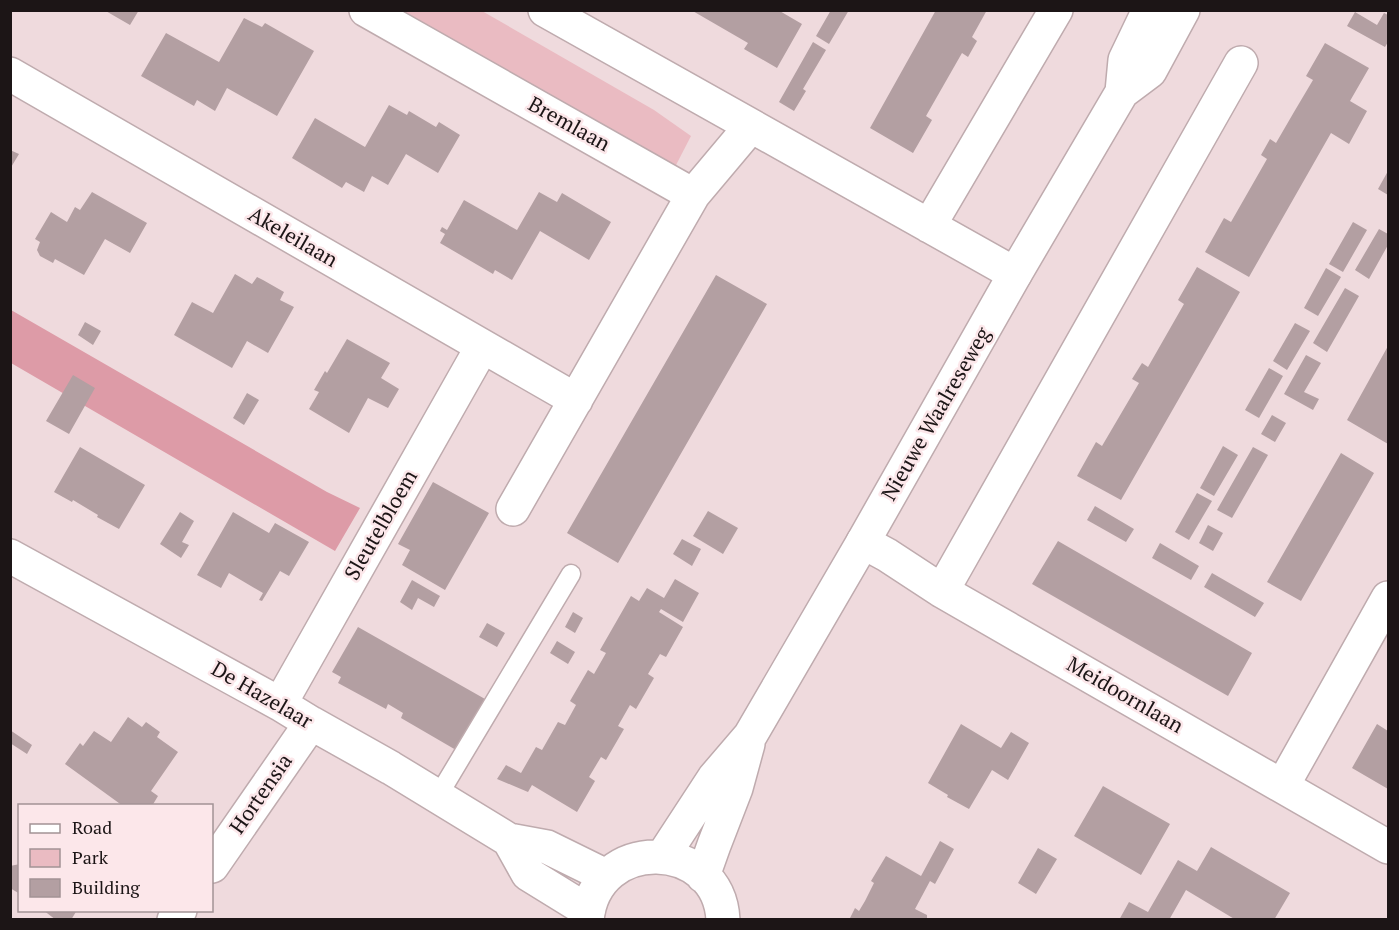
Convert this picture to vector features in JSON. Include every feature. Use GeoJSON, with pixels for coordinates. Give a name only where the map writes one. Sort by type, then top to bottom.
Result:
{"type":"FeatureCollection","features":[{"type":"Feature","properties":{"kind":"street","name":"Bremlaan"},"geometry":{"type":"LineString","coordinates":[[366,10],[693,195]]}},
{"type":"Feature","properties":{"kind":"street"},"geometry":{"type":"LineString","coordinates":[[545,10],[1015,274]]}},
{"type":"Feature","properties":{"kind":"street"},"geometry":{"type":"LineString","coordinates":[[929,226],[1056,10]]}},
{"type":"Feature","properties":{"kind":"street","name":"Nieuwe Waalreseweg"},"geometry":{"type":"LineString","coordinates":[[1122,92],[1125,60],[1149,10]]}},
{"type":"Feature","properties":{"kind":"street","name":"Nieuwe Waalreseweg"},"geometry":{"type":"LineString","coordinates":[[663,856],[714,778],[750,736],[1122,92],[1150,71],[1183,10]]}},
{"type":"Feature","properties":{"kind":"street"},"geometry":{"type":"LineString","coordinates":[[942,591],[1241,63]]}},
{"type":"Feature","properties":{"kind":"street","name":"Akeleilaan"},"geometry":{"type":"LineString","coordinates":[[10,74],[576,400]]}},
{"type":"Feature","properties":{"kind":"street"},"geometry":{"type":"LineString","coordinates":[[513,509],[693,195],[751,126]]}},
{"type":"Feature","properties":{"kind":"street","name":"Sleutelbloem"},"geometry":{"type":"LineString","coordinates":[[280,704],[482,347]]}},
{"type":"Feature","properties":{"kind":"street","name":"Meidoornlaan"},"geometry":{"type":"LineString","coordinates":[[863,542],[942,591],[1389,847]]}},
{"type":"Feature","properties":{"kind":"street","name":"De Hazelaar"},"geometry":{"type":"LineString","coordinates":[[10,556],[280,704],[509,840],[547,847],[606,876]]}},
{"type":"Feature","properties":{"kind":"street"},"geometry":{"type":"LineString","coordinates":[[1283,785],[1389,598]]}},
{"type":"Feature","properties":{"kind":"street","name":"Hortensia"},"geometry":{"type":"LineString","coordinates":[[213,865],[311,723]]}},
{"type":"Feature","properties":{"kind":"street","name":"Nieuwe Waalreseweg"},"geometry":{"type":"LineString","coordinates":[[704,876],[736,789],[750,736]]}},
{"type":"Feature","properties":{"kind":"street","name":"De Hazelaar"},"geometry":{"type":"LineString","coordinates":[[509,840],[528,874],[588,915]]}},
{"type":"Feature","properties":{"kind":"street"},"geometry":{"type":"LineString","coordinates":[[588,915],[592,898],[606,876],[623,864],[643,857],[663,856],[685,863],[704,876],[715,892],[723,920]]}},
{"type":"Feature","properties":{"kind":"lane"},"geometry":{"type":"LineString","coordinates":[[438,796],[571,574]]}},
{"type":"Feature","properties":{"kind":"green space"},"geometry":{"type":"Polygon","coordinates":[[[391,11],[482,11],[654,110],[691,136],[675,167],[391,11]]]}},
{"type":"Feature","properties":{"kind":"shaded area"},"geometry":{"type":"Polygon","coordinates":[[[11,310],[327,492],[360,508],[335,551],[11,363],[11,310]]]}},
{"type":"Feature","properties":{"kind":"building"},"geometry":{"type":"Polygon","coordinates":[[[104,10],[139,10],[130,25],[104,10]]]}},
{"type":"Feature","properties":{"kind":"building"},"geometry":{"type":"Polygon","coordinates":[[[691,10],[778,10],[802,24],[777,68],[744,49],[748,43],[691,10]]]}},
{"type":"Feature","properties":{"kind":"building"},"geometry":{"type":"Polygon","coordinates":[[[831,10],[849,10],[829,44],[816,36],[831,10]]]}},
{"type":"Feature","properties":{"kind":"building"},"geometry":{"type":"Polygon","coordinates":[[[936,10],[987,10],[972,37],[977,41],[968,57],[962,53],[926,116],[932,120],[913,153],[870,128],[936,10]]]}},
{"type":"Feature","properties":{"kind":"building"},"geometry":{"type":"Polygon","coordinates":[[[1355,12],[1377,25],[1384,13],[1388,15],[1388,42],[1385,47],[1347,26],[1355,12]]]}},
{"type":"Feature","properties":{"kind":"building"},"geometry":{"type":"Polygon","coordinates":[[[244,18],[262,27],[265,23],[314,51],[277,116],[227,88],[215,111],[197,100],[194,106],[141,76],[166,33],[219,62],[244,18]]]}},
{"type":"Feature","properties":{"kind":"building"},"geometry":{"type":"Polygon","coordinates":[[[813,42],[826,50],[803,89],[806,91],[794,111],[779,102],[813,42]]]}},
{"type":"Feature","properties":{"kind":"building"},"geometry":{"type":"Polygon","coordinates":[[[1325,43],[1369,68],[1350,101],[1367,111],[1349,144],[1331,133],[1249,277],[1205,252],[1224,218],[1231,222],[1267,159],[1261,155],[1270,139],[1276,143],[1313,80],[1306,76],[1325,43]]]}},
{"type":"Feature","properties":{"kind":"building"},"geometry":{"type":"Polygon","coordinates":[[[389,105],[407,115],[409,111],[436,127],[439,122],[460,135],[438,173],[406,154],[388,185],[372,176],[364,192],[346,182],[342,188],[292,158],[315,118],[365,147],[389,105]]]}},
{"type":"Feature","properties":{"kind":"building"},"geometry":{"type":"Polygon","coordinates":[[[10,150],[19,154],[10,169],[10,150]]]}},
{"type":"Feature","properties":{"kind":"building"},"geometry":{"type":"Polygon","coordinates":[[[1388,171],[1388,195],[1378,189],[1388,171]]]}},
{"type":"Feature","properties":{"kind":"building"},"geometry":{"type":"Polygon","coordinates":[[[92,192],[147,223],[130,253],[105,239],[84,275],[55,259],[53,263],[40,256],[37,250],[40,242],[35,239],[51,212],[67,222],[75,207],[80,210],[92,192]]]}},
{"type":"Feature","properties":{"kind":"building"},"geometry":{"type":"Polygon","coordinates":[[[539,192],[557,202],[562,193],[611,222],[589,260],[540,231],[512,280],[495,270],[493,274],[440,243],[445,234],[440,231],[442,227],[447,230],[464,200],[517,230],[539,192]]]}},
{"type":"Feature","properties":{"kind":"building"},"geometry":{"type":"Polygon","coordinates":[[[1353,222],[1367,230],[1343,272],[1329,264],[1353,222]]]}},
{"type":"Feature","properties":{"kind":"building"},"geometry":{"type":"Polygon","coordinates":[[[1379,229],[1388,234],[1388,245],[1369,279],[1355,270],[1379,229]]]}},
{"type":"Feature","properties":{"kind":"building"},"geometry":{"type":"Polygon","coordinates":[[[1197,267],[1240,292],[1121,500],[1077,476],[1096,442],[1102,446],[1139,383],[1132,379],[1142,363],[1148,367],[1184,304],[1178,300],[1197,267]]]}},
{"type":"Feature","properties":{"kind":"building"},"geometry":{"type":"Polygon","coordinates":[[[1326,268],[1341,277],[1318,316],[1304,308],[1326,268]]]}},
{"type":"Feature","properties":{"kind":"building"},"geometry":{"type":"Polygon","coordinates":[[[235,274],[252,284],[257,277],[263,280],[284,292],[280,300],[294,307],[268,353],[247,341],[232,368],[174,335],[192,302],[213,313],[235,274]]]}},
{"type":"Feature","properties":{"kind":"building"},"geometry":{"type":"Polygon","coordinates":[[[716,275],[767,304],[618,563],[567,533],[716,275]]]}},
{"type":"Feature","properties":{"kind":"building"},"geometry":{"type":"Polygon","coordinates":[[[1345,288],[1359,296],[1327,352],[1313,343],[1345,288]]]}},
{"type":"Feature","properties":{"kind":"building"},"geometry":{"type":"Polygon","coordinates":[[[85,322],[101,331],[93,345],[78,335],[85,322]]]}},
{"type":"Feature","properties":{"kind":"building"},"geometry":{"type":"Polygon","coordinates":[[[1295,323],[1310,331],[1287,370],[1273,361],[1295,323]]]}},
{"type":"Feature","properties":{"kind":"building"},"geometry":{"type":"Polygon","coordinates":[[[347,339],[390,363],[381,378],[399,389],[388,408],[368,398],[349,433],[309,409],[319,392],[314,390],[347,339]]]}},
{"type":"Feature","properties":{"kind":"building"},"geometry":{"type":"Polygon","coordinates":[[[1388,346],[1388,444],[1347,420],[1388,346]]]}},
{"type":"Feature","properties":{"kind":"building"},"geometry":{"type":"Polygon","coordinates":[[[1306,355],[1321,363],[1304,392],[1319,399],[1313,410],[1284,394],[1306,355]]]}},
{"type":"Feature","properties":{"kind":"building"},"geometry":{"type":"Polygon","coordinates":[[[1269,368],[1283,376],[1259,418],[1245,410],[1269,368]]]}},
{"type":"Feature","properties":{"kind":"building"},"geometry":{"type":"Polygon","coordinates":[[[73,375],[95,388],[69,434],[46,421],[73,375]]]}},
{"type":"Feature","properties":{"kind":"building"},"geometry":{"type":"Polygon","coordinates":[[[247,393],[259,400],[244,425],[233,418],[247,393]]]}},
{"type":"Feature","properties":{"kind":"building"},"geometry":{"type":"Polygon","coordinates":[[[1272,415],[1286,423],[1275,442],[1261,434],[1272,415]]]}},
{"type":"Feature","properties":{"kind":"building"},"geometry":{"type":"Polygon","coordinates":[[[1223,446],[1238,455],[1214,496],[1200,488],[1223,446]]]}},
{"type":"Feature","properties":{"kind":"building"},"geometry":{"type":"Polygon","coordinates":[[[80,447],[145,485],[119,529],[73,500],[72,502],[54,492],[80,447]]]}},
{"type":"Feature","properties":{"kind":"building"},"geometry":{"type":"Polygon","coordinates":[[[1253,447],[1268,455],[1232,518],[1217,510],[1253,447]]]}},
{"type":"Feature","properties":{"kind":"building"},"geometry":{"type":"Polygon","coordinates":[[[1341,453],[1374,473],[1301,601],[1267,582],[1341,453]]]}},
{"type":"Feature","properties":{"kind":"building"},"geometry":{"type":"Polygon","coordinates":[[[433,482],[489,513],[445,590],[402,565],[410,550],[398,544],[433,482]]]}},
{"type":"Feature","properties":{"kind":"building"},"geometry":{"type":"Polygon","coordinates":[[[1197,493],[1212,501],[1189,540],[1175,532],[1197,493]]]}},
{"type":"Feature","properties":{"kind":"building"},"geometry":{"type":"Polygon","coordinates":[[[1095,506],[1134,529],[1126,542],[1087,520],[1095,506]]]}},
{"type":"Feature","properties":{"kind":"building"},"geometry":{"type":"Polygon","coordinates":[[[708,511],[738,528],[723,554],[693,536],[708,511]]]}},
{"type":"Feature","properties":{"kind":"building"},"geometry":{"type":"Polygon","coordinates":[[[180,512],[194,521],[182,542],[189,545],[181,558],[160,544],[180,512]]]}},
{"type":"Feature","properties":{"kind":"building"},"geometry":{"type":"Polygon","coordinates":[[[233,512],[269,533],[275,523],[309,542],[289,576],[280,571],[262,601],[259,600],[263,593],[229,573],[221,588],[197,575],[233,512]]]}},
{"type":"Feature","properties":{"kind":"building"},"geometry":{"type":"Polygon","coordinates":[[[1208,525],[1223,533],[1213,551],[1199,543],[1208,525]]]}},
{"type":"Feature","properties":{"kind":"building"},"geometry":{"type":"Polygon","coordinates":[[[682,539],[701,549],[692,566],[673,554],[682,539]]]}},
{"type":"Feature","properties":{"kind":"building"},"geometry":{"type":"Polygon","coordinates":[[[1058,541],[1252,653],[1228,696],[1032,584],[1058,541]]]}},
{"type":"Feature","properties":{"kind":"building"},"geometry":{"type":"Polygon","coordinates":[[[1160,543],[1199,566],[1191,580],[1152,558],[1160,543]]]}},
{"type":"Feature","properties":{"kind":"building"},"geometry":{"type":"Polygon","coordinates":[[[1212,573],[1264,603],[1255,617],[1204,587],[1212,573]]]}},
{"type":"Feature","properties":{"kind":"building"},"geometry":{"type":"Polygon","coordinates":[[[675,579],[699,593],[683,622],[661,609],[659,612],[683,627],[666,657],[660,654],[648,674],[654,678],[636,709],[630,705],[618,726],[624,729],[606,760],[601,757],[589,777],[595,781],[577,812],[532,785],[528,792],[497,779],[506,765],[521,773],[536,747],[542,750],[558,722],[565,725],[576,705],[570,701],[588,670],[594,674],[606,653],[600,650],[631,596],[639,601],[647,588],[664,598],[675,579]]]}},
{"type":"Feature","properties":{"kind":"building"},"geometry":{"type":"Polygon","coordinates":[[[412,580],[440,596],[434,607],[418,598],[412,610],[400,602],[412,580]]]}},
{"type":"Feature","properties":{"kind":"building"},"geometry":{"type":"Polygon","coordinates":[[[573,612],[583,618],[575,633],[565,627],[573,612]]]}},
{"type":"Feature","properties":{"kind":"building"},"geometry":{"type":"Polygon","coordinates":[[[487,623],[505,633],[497,647],[479,637],[487,623]]]}},
{"type":"Feature","properties":{"kind":"building"},"geometry":{"type":"Polygon","coordinates":[[[358,627],[485,699],[456,750],[401,718],[403,713],[388,704],[386,709],[338,683],[341,677],[332,672],[358,627]]]}},
{"type":"Feature","properties":{"kind":"building"},"geometry":{"type":"Polygon","coordinates":[[[557,641],[575,652],[568,664],[550,653],[557,641]]]}},
{"type":"Feature","properties":{"kind":"building"},"geometry":{"type":"Polygon","coordinates":[[[128,717],[142,727],[146,722],[160,732],[157,737],[178,752],[151,791],[158,796],[153,804],[120,804],[65,764],[80,743],[83,746],[94,731],[111,742],[128,717]]]}},
{"type":"Feature","properties":{"kind":"building"},"geometry":{"type":"Polygon","coordinates":[[[961,724],[1001,748],[1011,732],[1029,743],[1008,780],[992,770],[969,809],[928,783],[961,724]]]}},
{"type":"Feature","properties":{"kind":"building"},"geometry":{"type":"Polygon","coordinates":[[[1377,724],[1388,731],[1388,789],[1352,768],[1377,724]]]}},
{"type":"Feature","properties":{"kind":"building"},"geometry":{"type":"Polygon","coordinates":[[[10,730],[32,745],[27,754],[10,743],[10,730]]]}},
{"type":"Feature","properties":{"kind":"building"},"geometry":{"type":"Polygon","coordinates":[[[1103,786],[1170,824],[1141,875],[1074,836],[1103,786]]]}},
{"type":"Feature","properties":{"kind":"building"},"geometry":{"type":"Polygon","coordinates":[[[940,841],[954,849],[935,884],[930,881],[915,909],[927,915],[927,920],[849,920],[855,908],[859,911],[865,901],[874,883],[871,881],[886,856],[921,876],[940,841]]]}},
{"type":"Feature","properties":{"kind":"building"},"geometry":{"type":"Polygon","coordinates":[[[1211,847],[1290,893],[1274,920],[1236,920],[1186,890],[1169,920],[1119,920],[1129,902],[1148,912],[1178,860],[1197,871],[1211,847]]]}},
{"type":"Feature","properties":{"kind":"building"},"geometry":{"type":"Polygon","coordinates":[[[1038,848],[1057,859],[1036,894],[1018,883],[1038,848]]]}},
{"type":"Feature","properties":{"kind":"building"},"geometry":{"type":"Polygon","coordinates":[[[18,864],[18,893],[10,888],[10,866],[18,864]]]}},
{"type":"Feature","properties":{"kind":"building"},"geometry":{"type":"Polygon","coordinates":[[[46,912],[76,912],[71,920],[56,920],[46,912]]]}}]}
